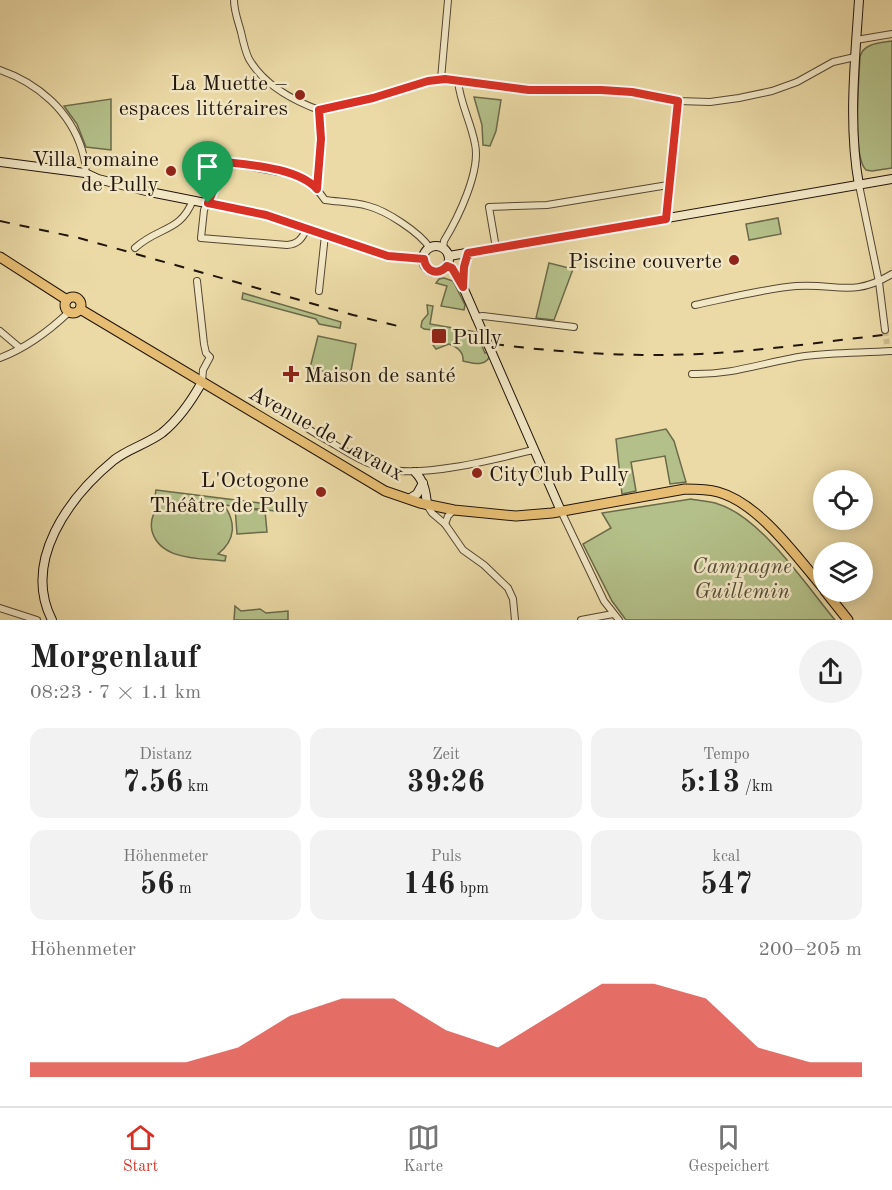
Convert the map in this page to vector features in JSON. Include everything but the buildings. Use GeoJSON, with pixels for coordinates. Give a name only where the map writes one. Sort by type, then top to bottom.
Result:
{"type":"FeatureCollection","features":[{"type":"Feature","properties":{"kind":"main road","name":"Avenue de Lavaux"},"geometry":{"type":"LineString","coordinates":[[1,257],[67,300],[76,298],[80,302],[80,309],[386,491],[427,505],[513,516],[561,511],[685,489],[717,492],[735,499],[753,512],[813,578]]}},
{"type":"Feature","properties":{"kind":"main road"},"geometry":{"type":"LineString","coordinates":[[67,300],[66,308],[69,312],[76,313],[80,309]]}},
{"type":"Feature","properties":{"kind":"main road","name":"Avenue de Lavaux"},"geometry":{"type":"LineString","coordinates":[[834,602],[848,620]]}},
{"type":"Feature","properties":{"kind":"street"},"geometry":{"type":"LineString","coordinates":[[234,0],[237,20],[248,57],[257,70],[272,86],[292,99],[319,110],[441,79],[529,90],[632,92],[678,101],[710,102],[765,93],[797,81],[833,62],[855,57]]}},
{"type":"Feature","properties":{"kind":"street"},"geometry":{"type":"LineString","coordinates":[[441,79],[448,0]]}},
{"type":"Feature","properties":{"kind":"street"},"geometry":{"type":"LineString","coordinates":[[859,0],[855,57],[854,133],[859,185],[879,282],[885,330]]}},
{"type":"Feature","properties":{"kind":"street"},"geometry":{"type":"LineString","coordinates":[[856,40],[892,34]]}},
{"type":"Feature","properties":{"kind":"street"},"geometry":{"type":"LineString","coordinates":[[0,70],[29,83],[56,105],[79,141],[86,173]]}},
{"type":"Feature","properties":{"kind":"street"},"geometry":{"type":"LineString","coordinates":[[430,248],[424,259],[427,268],[433,272],[441,271],[447,266],[449,256],[443,248],[444,241],[468,190],[475,164],[476,145],[460,96],[458,81]]}},
{"type":"Feature","properties":{"kind":"street"},"geometry":{"type":"LineString","coordinates":[[666,219],[678,101]]}},
{"type":"Feature","properties":{"kind":"street"},"geometry":{"type":"LineString","coordinates":[[317,189],[321,139],[319,110]]}},
{"type":"Feature","properties":{"kind":"street"},"geometry":{"type":"LineString","coordinates":[[0,162],[86,173],[98,179],[150,192],[266,215],[388,256],[424,259]]}},
{"type":"Feature","properties":{"kind":"street"},"geometry":{"type":"LineString","coordinates":[[306,228],[299,242],[287,245],[201,238],[204,210],[225,162],[295,175],[307,180],[325,200],[369,206],[419,235],[430,248],[443,248]]}},
{"type":"Feature","properties":{"kind":"street"},"geometry":{"type":"LineString","coordinates":[[449,256],[892,179]]}},
{"type":"Feature","properties":{"kind":"street"},"geometry":{"type":"LineString","coordinates":[[496,248],[489,207],[547,205],[668,185]]}},
{"type":"Feature","properties":{"kind":"street"},"geometry":{"type":"LineString","coordinates":[[135,248],[147,237],[180,222],[194,200]]}},
{"type":"Feature","properties":{"kind":"street"},"geometry":{"type":"LineString","coordinates":[[319,291],[325,235]]}},
{"type":"Feature","properties":{"kind":"street"},"geometry":{"type":"LineString","coordinates":[[463,287],[464,267],[468,253]]}},
{"type":"Feature","properties":{"kind":"street"},"geometry":{"type":"LineString","coordinates":[[447,266],[452,268],[463,287],[561,511],[604,601],[619,620]]}},
{"type":"Feature","properties":{"kind":"street"},"geometry":{"type":"LineString","coordinates":[[695,305],[796,286],[842,289],[861,287],[879,282],[892,274]]}},
{"type":"Feature","properties":{"kind":"street"},"geometry":{"type":"LineString","coordinates":[[52,620],[46,608],[43,587],[44,571],[46,552],[62,517],[98,474],[113,461],[164,432],[194,397],[202,382],[203,370],[210,357],[206,353],[204,344],[197,281]]}},
{"type":"Feature","properties":{"kind":"street"},"geometry":{"type":"LineString","coordinates":[[0,358],[49,330],[69,312]]}},
{"type":"Feature","properties":{"kind":"street"},"geometry":{"type":"LineString","coordinates":[[475,317],[574,327]]}},
{"type":"Feature","properties":{"kind":"street"},"geometry":{"type":"LineString","coordinates":[[0,331],[20,348]]}},
{"type":"Feature","properties":{"kind":"street"},"geometry":{"type":"LineString","coordinates":[[692,374],[720,374],[817,354],[889,349]]}},
{"type":"Feature","properties":{"kind":"street"},"geometry":{"type":"LineString","coordinates":[[287,411],[298,422],[358,459],[385,469],[415,472],[533,450]]}},
{"type":"Feature","properties":{"kind":"street"},"geometry":{"type":"LineString","coordinates":[[415,472],[423,483],[427,505],[432,513],[445,524],[462,550],[484,565],[508,588],[513,599],[515,620]]}},
{"type":"Feature","properties":{"kind":"street"},"geometry":{"type":"LineString","coordinates":[[409,499],[417,494],[423,483]]}},
{"type":"Feature","properties":{"kind":"street"},"geometry":{"type":"LineString","coordinates":[[445,524],[448,516],[454,510]]}},
{"type":"Feature","properties":{"kind":"street"},"geometry":{"type":"LineString","coordinates":[[0,608],[36,620]]}},
{"type":"Feature","properties":{"kind":"street"},"geometry":{"type":"LineString","coordinates":[[581,620],[613,614]]}},
{"type":"Feature","properties":{"kind":"green space"},"geometry":{"type":"Polygon","coordinates":[[[892,41],[892,168],[866,170],[859,150],[858,134],[860,57],[868,46],[892,41]]]}},
{"type":"Feature","properties":{"kind":"green space"},"geometry":{"type":"Polygon","coordinates":[[[474,97],[501,100],[496,131],[490,146],[483,145],[482,125],[474,97]]]}},
{"type":"Feature","properties":{"kind":"green space"},"geometry":{"type":"Polygon","coordinates":[[[111,99],[111,150],[86,147],[77,124],[64,106],[111,99]]]}},
{"type":"Feature","properties":{"kind":"green space"},"geometry":{"type":"Polygon","coordinates":[[[778,218],[781,234],[749,240],[746,224],[778,218]]]}},
{"type":"Feature","properties":{"kind":"green space"},"geometry":{"type":"Polygon","coordinates":[[[549,263],[573,269],[554,320],[536,318],[549,263]]]}},
{"type":"Feature","properties":{"kind":"green space"},"geometry":{"type":"Polygon","coordinates":[[[439,279],[453,281],[465,305],[464,310],[441,306],[447,286],[436,283],[439,279]]]}},
{"type":"Feature","properties":{"kind":"green space"},"geometry":{"type":"Polygon","coordinates":[[[243,293],[341,322],[340,328],[319,324],[316,319],[242,299],[243,293]]]}},
{"type":"Feature","properties":{"kind":"green space"},"geometry":{"type":"Polygon","coordinates":[[[427,305],[433,306],[430,324],[476,332],[489,358],[483,363],[474,363],[463,361],[459,350],[449,344],[436,349],[433,345],[437,339],[437,333],[421,327],[422,321],[428,314],[427,305]]]}},
{"type":"Feature","properties":{"kind":"green space"},"geometry":{"type":"Polygon","coordinates":[[[318,336],[356,344],[350,376],[310,368],[318,336]]]}},
{"type":"Feature","properties":{"kind":"green space"},"geometry":{"type":"Polygon","coordinates":[[[666,429],[674,441],[686,482],[670,484],[665,456],[631,462],[636,491],[622,494],[616,439],[666,429]]]}},
{"type":"Feature","properties":{"kind":"green space"},"geometry":{"type":"Polygon","coordinates":[[[156,490],[283,506],[283,512],[224,505],[232,524],[231,537],[218,554],[226,556],[225,561],[193,558],[172,553],[156,541],[151,526],[152,517],[159,505],[166,499],[155,496],[156,490]]]}},
{"type":"Feature","properties":{"kind":"green space","name":"Campagne Guillemin"},"geometry":{"type":"Polygon","coordinates":[[[691,499],[712,502],[734,511],[766,537],[782,554],[813,592],[813,602],[821,602],[835,620],[626,620],[612,601],[583,544],[611,528],[602,513],[691,499]]]}},
{"type":"Feature","properties":{"kind":"green space"},"geometry":{"type":"Polygon","coordinates":[[[235,507],[265,511],[267,532],[237,534],[235,507]]]}},
{"type":"Feature","properties":{"kind":"green space"},"geometry":{"type":"Polygon","coordinates":[[[235,606],[241,611],[260,609],[266,613],[288,611],[288,620],[234,620],[235,606]]]}},
{"type":"Feature","properties":{"kind":"tunnel"},"geometry":{"type":"LineString","coordinates":[[885,330],[887,344]]}},
{"type":"Feature","properties":{"kind":"railway"},"geometry":{"type":"LineString","coordinates":[[0,221],[79,238],[402,327]]}},
{"type":"Feature","properties":{"kind":"railway"},"geometry":{"type":"LineString","coordinates":[[494,344],[597,354],[674,355],[748,351],[892,334]]}},
{"type":"Feature","properties":{"kind":"place","name":"La Muette – espaces littéraires"},"geometry":{"type":"Point","coordinates":[300,95]}},
{"type":"Feature","properties":{"kind":"place","name":"Villa romaine de Pully"},"geometry":{"type":"Point","coordinates":[171,171]}},
{"type":"Feature","properties":{"kind":"place","name":"Piscine couverte"},"geometry":{"type":"Point","coordinates":[734,260]}},
{"type":"Feature","properties":{"kind":"place","name":"Pully"},"geometry":{"type":"Point","coordinates":[439,336]}},
{"type":"Feature","properties":{"kind":"place","name":"Maison de santé"},"geometry":{"type":"Point","coordinates":[291,374]}},
{"type":"Feature","properties":{"kind":"place","name":"CityClub Pully"},"geometry":{"type":"Point","coordinates":[477,473]}},
{"type":"Feature","properties":{"kind":"place","name":"L'Octogone Théâtre de Pully"},"geometry":{"type":"Point","coordinates":[321,492]}},
{"type":"Feature","properties":{"kind":"route"},"geometry":{"type":"LineString","coordinates":[[445,79],[529,90],[576,89],[632,92],[678,101],[666,219],[468,253],[464,267],[463,287],[452,268],[447,266],[441,271],[433,272],[427,268],[424,259],[388,256],[266,215],[208,203],[225,162],[295,175],[307,180],[317,189],[321,139],[319,110],[373,98],[428,81],[445,79]]}}]}
